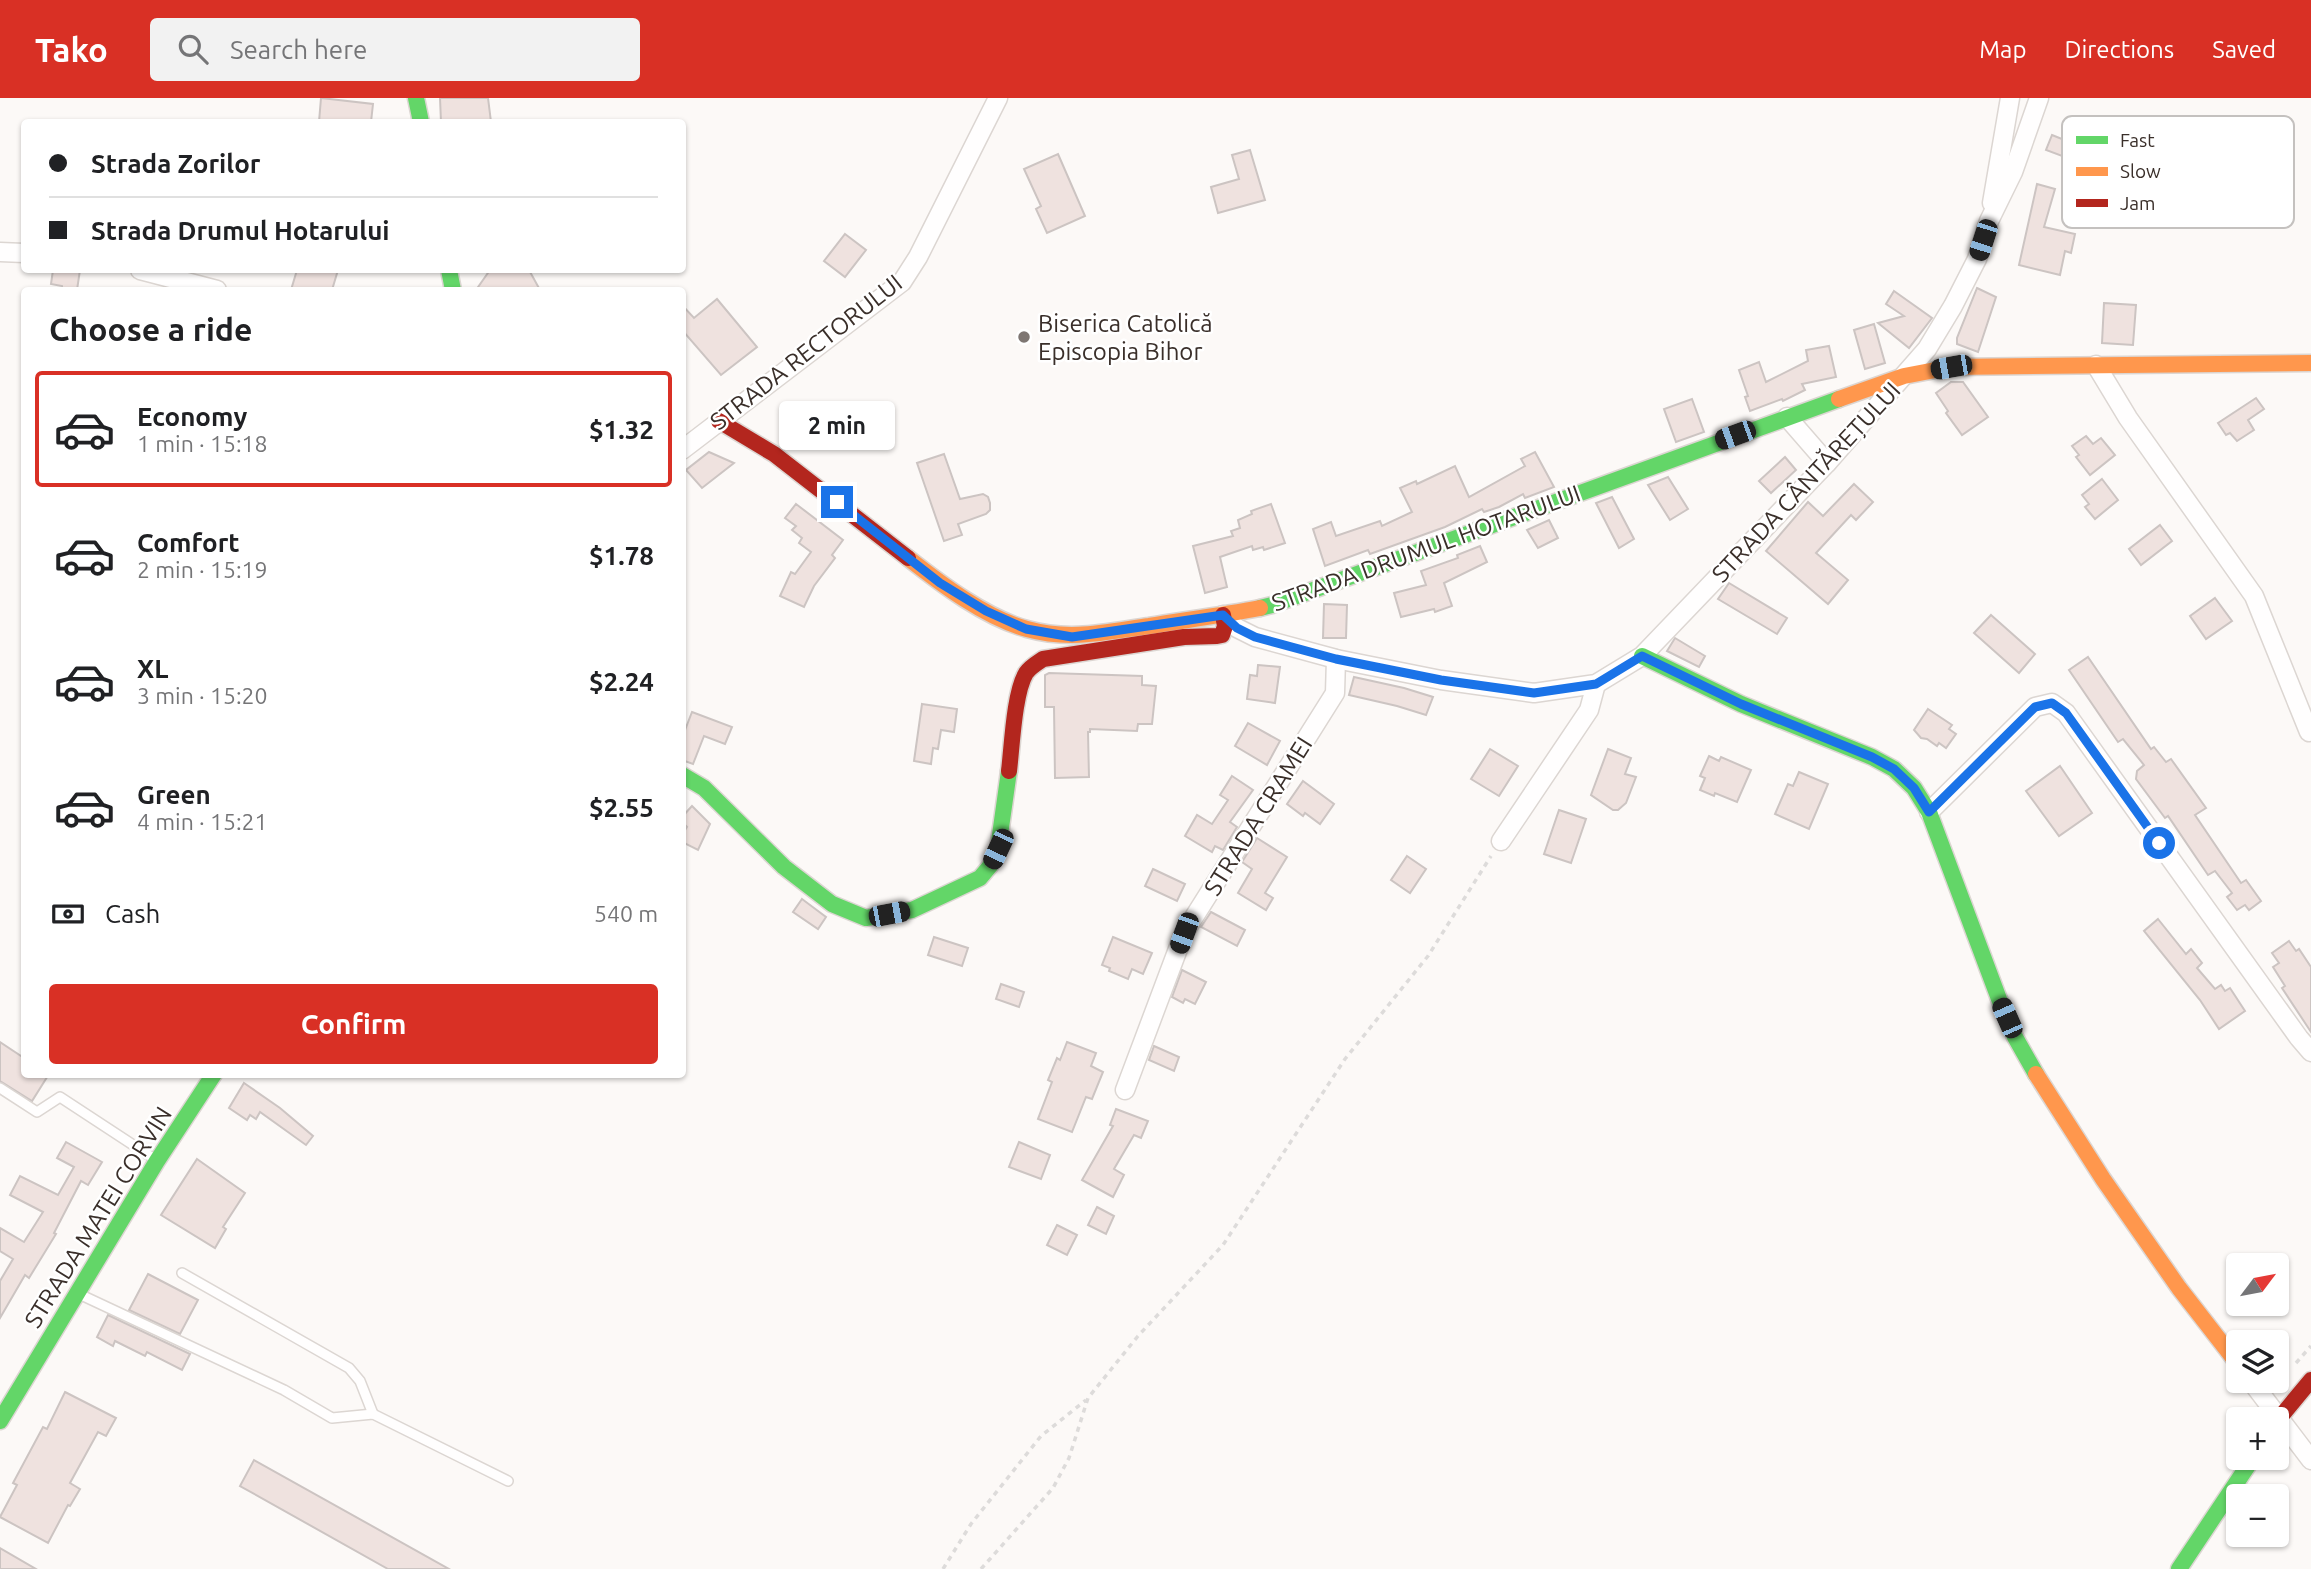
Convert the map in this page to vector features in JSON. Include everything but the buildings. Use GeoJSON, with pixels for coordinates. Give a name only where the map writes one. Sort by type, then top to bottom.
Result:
{"type":"FeatureCollection","features":[{"type":"Feature","properties":{"kind":"street"},"geometry":{"type":"LineString","coordinates":[[416,98],[420,119]]}},
{"type":"Feature","properties":{"kind":"street","name":"STRADA RECTORULUI"},"geometry":{"type":"LineString","coordinates":[[686,447],[902,282],[918,257],[998,98]]}},
{"type":"Feature","properties":{"kind":"street","name":"STRADA CÂNTĂREȚULUI"},"geometry":{"type":"LineString","coordinates":[[1223,615],[1237,628],[1255,637],[1336,659],[1441,680],[1534,693],[1596,684],[1642,656],[1827,463],[1927,349],[1954,306],[1977,259],[1989,221],[2010,98]]}},
{"type":"Feature","properties":{"kind":"street","name":"STRADA CÂNTĂREȚULUI"},"geometry":{"type":"LineString","coordinates":[[1989,221],[2013,172],[2039,98]]}},
{"type":"Feature","properties":{"kind":"street"},"geometry":{"type":"LineString","coordinates":[[0,252],[21,253]]}},
{"type":"Feature","properties":{"kind":"street"},"geometry":{"type":"LineString","coordinates":[[152,273],[205,287]]}},
{"type":"Feature","properties":{"kind":"street","name":"STRADA DRUMUL HOTARULUI"},"geometry":{"type":"LineString","coordinates":[[719,421],[774,454],[940,583],[986,611],[1026,629],[1072,637],[1223,615],[1272,605],[1787,416],[1904,376],[1951,367],[2311,363]]}},
{"type":"Feature","properties":{"kind":"street"},"geometry":{"type":"LineString","coordinates":[[2096,365],[2128,418],[2254,596],[2309,732]]}},
{"type":"Feature","properties":{"kind":"street"},"geometry":{"type":"LineString","coordinates":[[1787,416],[1827,463]]}},
{"type":"Feature","properties":{"kind":"street"},"geometry":{"type":"LineString","coordinates":[[686,777],[704,788],[784,867],[832,904],[866,918],[912,910],[981,878],[990,866],[998,849],[1019,698],[1024,676],[1031,665],[1043,659],[1170,639],[1194,636],[1213,638],[1222,635],[1225,626],[1223,615]]}},
{"type":"Feature","properties":{"kind":"street"},"geometry":{"type":"LineString","coordinates":[[1642,656],[1741,704],[1872,757],[1894,769],[1914,788],[1929,812],[2015,1037],[2042,1085],[2103,1179],[2179,1288],[2226,1349]]}},
{"type":"Feature","properties":{"kind":"street","name":"STRADA CRAMEI"},"geometry":{"type":"LineString","coordinates":[[1125,1090],[1184,933],[1335,693],[1336,659]]}},
{"type":"Feature","properties":{"kind":"street"},"geometry":{"type":"LineString","coordinates":[[1501,841],[1589,710],[1596,684]]}},
{"type":"Feature","properties":{"kind":"street"},"geometry":{"type":"LineString","coordinates":[[1929,812],[2035,707],[2052,703],[2066,713],[2311,1052]]}},
{"type":"Feature","properties":{"kind":"street","name":"STRADA MATEI CORVIN"},"geometry":{"type":"LineString","coordinates":[[0,1421],[157,1161],[211,1078]]}},
{"type":"Feature","properties":{"kind":"street"},"geometry":{"type":"LineString","coordinates":[[2288,1407],[2311,1380]]}},
{"type":"Feature","properties":{"kind":"street"},"geometry":{"type":"LineString","coordinates":[[2289,1433],[2311,1460]]}},
{"type":"Feature","properties":{"kind":"street"},"geometry":{"type":"LineString","coordinates":[[2179,1569],[2245,1470]]}},
{"type":"Feature","properties":{"kind":"lane"},"geometry":{"type":"LineString","coordinates":[[0,1088],[37,1112],[60,1097],[157,1161]]}},
{"type":"Feature","properties":{"kind":"lane"},"geometry":{"type":"LineString","coordinates":[[182,1273],[349,1368],[360,1381],[373,1414]]}},
{"type":"Feature","properties":{"kind":"lane"},"geometry":{"type":"LineString","coordinates":[[77,1294],[284,1390],[332,1418],[373,1414],[508,1481]]}},
{"type":"Feature","properties":{"kind":"path"},"geometry":{"type":"LineString","coordinates":[[943,1569],[971,1524],[1041,1436],[1088,1398],[1138,1336],[1223,1245],[1345,1059],[1428,956],[1501,841]]}},
{"type":"Feature","properties":{"kind":"path"},"geometry":{"type":"LineString","coordinates":[[981,1569],[1053,1488],[1069,1458],[1088,1398]]}},
{"type":"Feature","properties":{"kind":"traffic: fast"},"geometry":{"type":"LineString","coordinates":[[416,98],[420,119]]}},
{"type":"Feature","properties":{"kind":"traffic: fast"},"geometry":{"type":"LineString","coordinates":[[450,273],[452,287]]}},
{"type":"Feature","properties":{"kind":"traffic: fast"},"geometry":{"type":"LineString","coordinates":[[1260,608],[1839,399]]}},
{"type":"Feature","properties":{"kind":"traffic: fast"},"geometry":{"type":"LineString","coordinates":[[1642,656],[1741,704],[1872,757],[1894,769],[1914,788],[1929,812],[2015,1037],[2036,1074]]}},
{"type":"Feature","properties":{"kind":"traffic: fast"},"geometry":{"type":"LineString","coordinates":[[686,777],[704,788],[784,867],[832,904],[866,918],[912,910],[980,878],[990,866],[998,849],[1009,771]]}},
{"type":"Feature","properties":{"kind":"traffic: fast"},"geometry":{"type":"LineString","coordinates":[[0,1421],[157,1161],[211,1078]]}},
{"type":"Feature","properties":{"kind":"traffic: fast"},"geometry":{"type":"LineString","coordinates":[[2179,1569],[2245,1470]]}},
{"type":"Feature","properties":{"kind":"traffic: slow"},"geometry":{"type":"LineString","coordinates":[[1839,399],[1904,376],[1951,367],[2311,363]]}},
{"type":"Feature","properties":{"kind":"traffic: slow"},"geometry":{"type":"LineString","coordinates":[[908,558],[980,609],[1011,624],[1043,633],[1103,633],[1260,608]]}},
{"type":"Feature","properties":{"kind":"traffic: slow"},"geometry":{"type":"LineString","coordinates":[[2036,1074],[2103,1179],[2179,1288],[2226,1349]]}},
{"type":"Feature","properties":{"kind":"traffic: jam"},"geometry":{"type":"LineString","coordinates":[[719,421],[774,454],[908,558]]}},
{"type":"Feature","properties":{"kind":"traffic: jam"},"geometry":{"type":"LineString","coordinates":[[1009,771],[1019,693],[1026,673],[1034,665],[1043,659],[1184,637],[1222,635],[1225,626],[1223,615]]}},
{"type":"Feature","properties":{"kind":"traffic: jam"},"geometry":{"type":"LineString","coordinates":[[2289,1407],[2311,1380]]}},
{"type":"Feature","properties":{"kind":"place","name":"Biserica Catolică Episcopia Bihor"},"geometry":{"type":"Point","coordinates":[1024,337]}},
{"type":"Feature","properties":{"kind":"route"},"geometry":{"type":"LineString","coordinates":[[837,502],[940,583],[986,611],[1026,629],[1072,637],[1223,615],[1237,628],[1255,637],[1336,659],[1441,680],[1534,693],[1596,684],[1642,656],[1741,704],[1872,757],[1894,769],[1914,788],[1929,812],[2035,707],[2052,703],[2066,713],[2159,843]]}}]}
